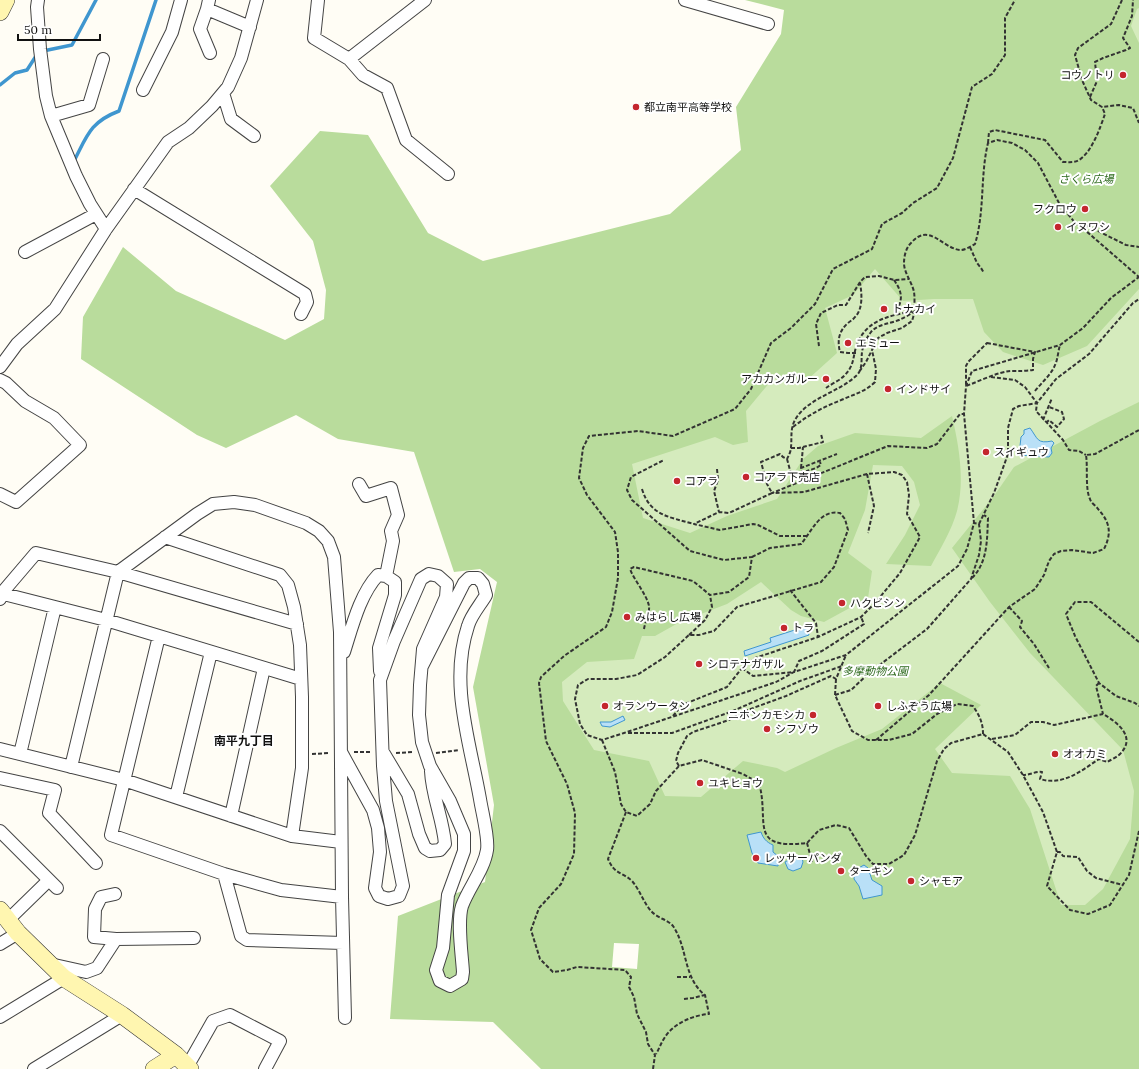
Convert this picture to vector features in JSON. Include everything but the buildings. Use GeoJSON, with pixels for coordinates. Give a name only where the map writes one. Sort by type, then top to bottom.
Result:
{"type":"FeatureCollection","features":[{"type":"Feature","properties":{"kind":"street"},"geometry":{"type":"LineString","coordinates":[[0,12],[6,0]]}},
{"type":"Feature","properties":{"kind":"street"},"geometry":{"type":"LineString","coordinates":[[38,0],[37,7],[40,49],[46,96],[51,116],[76,176],[90,204],[106,229]]}},
{"type":"Feature","properties":{"kind":"street"},"geometry":{"type":"LineString","coordinates":[[144,90],[172,32],[182,0]]}},
{"type":"Feature","properties":{"kind":"street"},"geometry":{"type":"LineString","coordinates":[[0,367],[17,344],[55,309],[106,229],[168,142],[189,128],[212,106],[228,87],[241,58],[257,0]]}},
{"type":"Feature","properties":{"kind":"street"},"geometry":{"type":"LineString","coordinates":[[318,0],[314,38],[349,59],[363,75],[387,88],[406,140],[448,174]]}},
{"type":"Feature","properties":{"kind":"street"},"geometry":{"type":"LineString","coordinates":[[349,59],[425,0]]}},
{"type":"Feature","properties":{"kind":"street"},"geometry":{"type":"LineString","coordinates":[[685,0],[768,24]]}},
{"type":"Feature","properties":{"kind":"street"},"geometry":{"type":"LineString","coordinates":[[210,53],[200,30],[208,4],[250,27]]}},
{"type":"Feature","properties":{"kind":"street"},"geometry":{"type":"LineString","coordinates":[[51,116],[90,105],[103,59]]}},
{"type":"Feature","properties":{"kind":"street"},"geometry":{"type":"LineString","coordinates":[[224,92],[231,119],[254,136]]}},
{"type":"Feature","properties":{"kind":"street"},"geometry":{"type":"LineString","coordinates":[[134,189],[305,294],[307,302],[302,314]]}},
{"type":"Feature","properties":{"kind":"street"},"geometry":{"type":"LineString","coordinates":[[25,252],[96,214]]}},
{"type":"Feature","properties":{"kind":"street"},"geometry":{"type":"LineString","coordinates":[[0,380],[6,383],[26,401],[54,418],[80,445],[16,502],[0,494]]}},
{"type":"Feature","properties":{"kind":"street"},"geometry":{"type":"LineString","coordinates":[[359,484],[366,496],[390,488],[398,515],[390,531],[393,541],[386,576]]}},
{"type":"Feature","properties":{"kind":"street"},"geometry":{"type":"LineString","coordinates":[[71,767],[118,572],[197,514],[214,504],[234,502],[255,505],[306,523],[319,531],[328,541],[334,557],[347,752],[341,842],[345,1018]]}},
{"type":"Feature","properties":{"kind":"street"},"geometry":{"type":"LineString","coordinates":[[165,537],[280,575],[288,585],[294,607],[300,645],[301,679],[302,768],[292,836]]}},
{"type":"Feature","properties":{"kind":"street"},"geometry":{"type":"LineString","coordinates":[[297,624],[118,572],[36,553],[0,595],[106,620],[301,679]]}},
{"type":"Feature","properties":{"kind":"street"},"geometry":{"type":"LineString","coordinates":[[380,680],[394,641],[421,579],[429,574],[438,576],[447,584],[446,597],[423,648],[419,714],[422,742],[430,766],[450,802],[464,834],[464,851],[448,895],[443,948],[436,970],[440,981],[450,986],[462,979],[463,972],[460,928],[462,907],[481,867],[487,850],[485,830],[465,725],[460,690],[462,651],[468,624],[486,594],[483,584],[478,578],[469,578],[464,583],[422,666]]}},
{"type":"Feature","properties":{"kind":"street"},"geometry":{"type":"LineString","coordinates":[[341,662],[358,609],[371,582],[378,575],[386,576],[395,582],[395,595],[379,648],[382,752],[386,801],[403,886],[399,896],[388,899],[379,896],[375,888],[380,852],[378,828],[372,810],[347,752]]}},
{"type":"Feature","properties":{"kind":"street"},"geometry":{"type":"LineString","coordinates":[[20,754],[55,607]]}},
{"type":"Feature","properties":{"kind":"street"},"geometry":{"type":"LineString","coordinates":[[159,636],[111,835],[224,874],[281,890],[342,897]]}},
{"type":"Feature","properties":{"kind":"street"},"geometry":{"type":"LineString","coordinates":[[176,797],[211,652]]}},
{"type":"Feature","properties":{"kind":"street"},"geometry":{"type":"LineString","coordinates":[[231,816],[264,668]]}},
{"type":"Feature","properties":{"kind":"street"},"geometry":{"type":"LineString","coordinates":[[0,748],[124,780],[292,836],[341,842]]}},
{"type":"Feature","properties":{"kind":"street"},"geometry":{"type":"LineString","coordinates":[[382,752],[408,794],[419,834],[425,848],[430,851],[440,850],[444,844],[444,829],[431,782],[430,766]]}},
{"type":"Feature","properties":{"kind":"street"},"geometry":{"type":"LineString","coordinates":[[2,782],[54,790],[50,813],[96,863]]}},
{"type":"Feature","properties":{"kind":"street"},"geometry":{"type":"LineString","coordinates":[[0,832],[53,884],[6,924],[0,944]]}},
{"type":"Feature","properties":{"kind":"street"},"geometry":{"type":"LineString","coordinates":[[224,874],[241,936],[247,940],[343,943]]}},
{"type":"Feature","properties":{"kind":"street"},"geometry":{"type":"LineString","coordinates":[[115,894],[101,897],[95,909],[94,937],[116,939],[194,938]]}},
{"type":"Feature","properties":{"kind":"street"},"geometry":{"type":"LineString","coordinates":[[6,924],[64,978],[122,1015],[185,1064]]}},
{"type":"Feature","properties":{"kind":"street"},"geometry":{"type":"LineString","coordinates":[[50,964],[86,972],[97,968],[116,939]]}},
{"type":"Feature","properties":{"kind":"street"},"geometry":{"type":"LineString","coordinates":[[0,1017],[64,978]]}},
{"type":"Feature","properties":{"kind":"street"},"geometry":{"type":"LineString","coordinates":[[34,1069],[122,1015]]}},
{"type":"Feature","properties":{"kind":"street"},"geometry":{"type":"LineString","coordinates":[[154,1069],[185,1064],[213,1021],[230,1015],[280,1041],[266,1069]]}},
{"type":"Feature","properties":{"kind":"path"},"geometry":{"type":"LineString","coordinates":[[655,1055],[648,1044],[646,1032],[637,1014],[634,997],[629,987],[631,977],[625,970],[577,967],[553,972],[540,959],[531,930],[539,908],[561,884],[574,854],[575,813],[567,784],[546,741],[539,683],[541,677],[564,656],[606,627],[612,612],[618,578],[618,552],[615,532],[587,495],[579,478],[583,448],[589,436],[638,430],[673,436],[735,409],[751,389],[771,343],[791,328],[815,304],[833,269],[872,249],[882,224],[937,188],[953,158],[972,87],[992,74],[1005,55],[1005,18],[1015,0]]}},
{"type":"Feature","properties":{"kind":"path"},"geometry":{"type":"LineString","coordinates":[[794,485],[788,465],[788,459],[792,448],[792,427],[801,411],[858,374],[878,338],[886,333],[902,328],[912,320],[915,310],[914,292],[906,273],[904,263],[908,246],[914,238],[926,234],[934,236],[948,246],[960,250],[975,244],[978,232],[989,132],[996,130],[1045,140],[1063,162],[1079,160],[1096,138],[1105,114],[1102,107],[1091,100],[1082,80],[1075,55],[1078,48],[1111,24],[1122,0]]}},
{"type":"Feature","properties":{"kind":"path"},"geometry":{"type":"LineString","coordinates":[[1090,97],[1097,81],[1095,62],[1130,48],[1123,38],[1132,16],[1133,0]]}},
{"type":"Feature","properties":{"kind":"path"},"geometry":{"type":"LineString","coordinates":[[1102,107],[1119,105],[1133,108],[1139,123]]}},
{"type":"Feature","properties":{"kind":"path"},"geometry":{"type":"LineString","coordinates":[[966,386],[972,372],[1060,345],[1083,328],[1110,298],[1139,277],[1076,224],[1059,203],[1038,163],[1029,154],[1012,143],[997,140],[988,143]]}},
{"type":"Feature","properties":{"kind":"path"},"geometry":{"type":"LineString","coordinates":[[1076,224],[1088,226],[1126,245],[1139,247]]}},
{"type":"Feature","properties":{"kind":"path"},"geometry":{"type":"LineString","coordinates":[[970,247],[984,274]]}},
{"type":"Feature","properties":{"kind":"path"},"geometry":{"type":"LineString","coordinates":[[819,346],[816,324],[821,313],[838,306],[846,305],[864,277],[878,276],[894,280],[909,279]]}},
{"type":"Feature","properties":{"kind":"path"},"geometry":{"type":"LineString","coordinates":[[894,280],[901,291],[900,304],[895,314]]}},
{"type":"Feature","properties":{"kind":"path"},"geometry":{"type":"LineString","coordinates":[[856,353],[840,352],[838,336],[847,323],[856,317],[860,309],[862,292],[860,282]]}},
{"type":"Feature","properties":{"kind":"path"},"geometry":{"type":"LineString","coordinates":[[1139,300],[1133,303],[1089,354],[1056,379],[1037,403],[1036,411],[1063,440],[1069,450],[1086,455],[1095,454],[1139,430]]}},
{"type":"Feature","properties":{"kind":"path"},"geometry":{"type":"LineString","coordinates":[[826,388],[844,376],[853,364],[858,342],[871,324],[895,314],[915,310]]}},
{"type":"Feature","properties":{"kind":"path"},"geometry":{"type":"LineString","coordinates":[[858,374],[862,362],[862,352],[870,333],[876,328],[901,320],[915,310]]}},
{"type":"Feature","properties":{"kind":"path"},"geometry":{"type":"LineString","coordinates":[[644,629],[649,607],[639,583],[633,577],[630,568],[634,567],[693,581],[710,595],[712,607],[705,620],[665,657],[637,675],[616,679],[588,679],[578,685],[575,699],[580,724],[587,735],[602,740],[624,734],[672,716],[776,682],[794,672],[846,655],[958,566],[967,549],[974,523],[964,414],[966,366],[968,362],[987,344],[1035,352]]}},
{"type":"Feature","properties":{"kind":"path"},"geometry":{"type":"LineString","coordinates":[[1035,391],[1048,376],[1055,364],[1060,345]]}},
{"type":"Feature","properties":{"kind":"path"},"geometry":{"type":"LineString","coordinates":[[792,427],[838,401],[868,389],[875,382],[876,369],[872,348]]}},
{"type":"Feature","properties":{"kind":"path"},"geometry":{"type":"LineString","coordinates":[[966,386],[996,374],[1012,371],[1019,372],[1033,370],[1033,359],[1035,352]]}},
{"type":"Feature","properties":{"kind":"path"},"geometry":{"type":"LineString","coordinates":[[991,377],[1015,380],[1025,387],[1037,403]]}},
{"type":"Feature","properties":{"kind":"path"},"geometry":{"type":"LineString","coordinates":[[1043,420],[1052,398]]}},
{"type":"Feature","properties":{"kind":"path"},"geometry":{"type":"LineString","coordinates":[[971,579],[979,554],[981,541],[979,524],[994,493],[1008,454],[1008,428],[1013,410],[1019,406],[1037,403]]}},
{"type":"Feature","properties":{"kind":"path"},"geometry":{"type":"LineString","coordinates":[[1046,423],[1049,420],[1057,427],[1064,419],[1062,412],[1049,407]]}},
{"type":"Feature","properties":{"kind":"path"},"geometry":{"type":"LineString","coordinates":[[694,524],[719,512],[729,513],[888,446],[927,448],[938,444],[960,414],[964,414]]}},
{"type":"Feature","properties":{"kind":"path"},"geometry":{"type":"LineString","coordinates":[[792,448],[823,442],[821,434]]}},
{"type":"Feature","properties":{"kind":"path"},"geometry":{"type":"LineString","coordinates":[[803,447],[801,468],[805,480]]}},
{"type":"Feature","properties":{"kind":"path"},"geometry":{"type":"LineString","coordinates":[[772,494],[767,484],[761,462],[780,454],[783,458],[788,459]]}},
{"type":"Feature","properties":{"kind":"path"},"geometry":{"type":"LineString","coordinates":[[801,468],[837,454]]}},
{"type":"Feature","properties":{"kind":"path"},"geometry":{"type":"LineString","coordinates":[[876,740],[929,695],[1009,607],[1035,589],[1044,575],[1049,561],[1054,554],[1061,551],[1072,550],[1094,553],[1104,549],[1107,543],[1109,525],[1106,518],[1090,500],[1086,455]]}},
{"type":"Feature","properties":{"kind":"path"},"geometry":{"type":"LineString","coordinates":[[664,460],[631,477],[627,490],[632,500],[690,551],[724,560],[752,557],[770,548],[801,544],[814,525],[826,514],[833,511],[840,512],[845,519],[848,530],[834,567],[821,582],[737,607],[714,631],[699,635],[689,635]]}},
{"type":"Feature","properties":{"kind":"path"},"geometry":{"type":"LineString","coordinates":[[810,478],[807,471],[821,465],[820,461]]}},
{"type":"Feature","properties":{"kind":"path"},"geometry":{"type":"LineString","coordinates":[[717,469],[718,480],[714,490],[719,512]]}},
{"type":"Feature","properties":{"kind":"path"},"geometry":{"type":"LineString","coordinates":[[672,716],[682,705],[727,687],[742,668],[755,658],[818,637],[861,617],[900,574],[920,537],[907,514],[909,495],[907,482],[902,475],[894,472],[867,474],[804,492],[772,494]]}},
{"type":"Feature","properties":{"kind":"path"},"geometry":{"type":"LineString","coordinates":[[867,474],[874,506],[868,532]]}},
{"type":"Feature","properties":{"kind":"path"},"geometry":{"type":"LineString","coordinates":[[642,490],[646,501],[660,515],[720,530],[753,524],[780,536],[807,536]]}},
{"type":"Feature","properties":{"kind":"path"},"geometry":{"type":"LineString","coordinates":[[835,695],[851,690],[869,673],[926,629],[978,572],[986,551],[988,518],[984,515]]}},
{"type":"Feature","properties":{"kind":"path"},"geometry":{"type":"LineString","coordinates":[[974,523],[979,524]]}},
{"type":"Feature","properties":{"kind":"path"},"geometry":{"type":"LineString","coordinates":[[710,595],[729,592],[749,577],[752,557]]}},
{"type":"Feature","properties":{"kind":"path"},"geometry":{"type":"LineString","coordinates":[[790,590],[816,624],[818,637]]}},
{"type":"Feature","properties":{"kind":"path"},"geometry":{"type":"LineString","coordinates":[[1139,642],[1091,602],[1075,602],[1066,614],[1075,636],[1099,683],[1116,696],[1136,703],[1139,706]]}},
{"type":"Feature","properties":{"kind":"path"},"geometry":{"type":"LineString","coordinates":[[1009,607],[1022,622],[1020,627],[1034,644],[1049,668]]}},
{"type":"Feature","properties":{"kind":"path"},"geometry":{"type":"LineString","coordinates":[[794,672],[799,661],[822,651],[864,624],[861,617]]}},
{"type":"Feature","properties":{"kind":"path"},"geometry":{"type":"LineString","coordinates":[[846,655],[836,679],[835,695],[852,731],[868,740],[889,740],[912,734],[937,714],[957,704],[973,706],[979,714],[983,726],[982,734]]}},
{"type":"Feature","properties":{"kind":"path"},"geometry":{"type":"LineString","coordinates":[[624,734],[672,733],[732,711],[800,681],[842,666]]}},
{"type":"Feature","properties":{"kind":"path"},"geometry":{"type":"LineString","coordinates":[[742,668],[753,676],[794,672]]}},
{"type":"Feature","properties":{"kind":"path"},"geometry":{"type":"LineString","coordinates":[[678,766],[676,762],[678,754],[687,736],[693,732],[729,720],[745,711],[786,696],[831,676],[836,679]]}},
{"type":"Feature","properties":{"kind":"path"},"geometry":{"type":"LineString","coordinates":[[1023,775],[1038,771],[1042,772],[1040,779],[1055,781],[1064,780],[1099,759],[1107,762],[1121,753],[1126,745],[1126,734],[1120,726],[1103,714],[1096,686],[1099,683]]}},
{"type":"Feature","properties":{"kind":"path"},"geometry":{"type":"LineString","coordinates":[[992,740],[1015,735],[1031,722],[1043,722],[1054,725],[1103,714]]}},
{"type":"Feature","properties":{"kind":"path"},"geometry":{"type":"LineString","coordinates":[[602,740],[615,772],[621,804],[626,812],[637,816],[650,804],[656,791],[678,766],[702,760],[743,774],[759,783],[762,800],[764,831],[770,839],[778,844],[793,845],[807,843],[819,830],[836,825],[849,828],[866,856],[873,864],[889,864],[904,855],[915,835],[937,761],[944,749],[951,743],[982,734],[1008,752],[1023,775],[1043,812],[1057,852],[1047,886],[1070,910],[1088,914],[1110,905],[1129,875],[1139,831]]}},
{"type":"Feature","properties":{"kind":"path"},"geometry":{"type":"LineString","coordinates":[[430,753],[461,750]]}},
{"type":"Feature","properties":{"kind":"path"},"geometry":{"type":"LineString","coordinates":[[302,755],[347,752],[416,752]]}},
{"type":"Feature","properties":{"kind":"path"},"geometry":{"type":"LineString","coordinates":[[626,812],[608,859],[612,868],[632,881],[653,913],[672,924],[679,937],[690,977],[699,990],[706,995],[709,1014],[697,1015],[679,1025],[666,1036],[655,1055],[653,1069]]}},
{"type":"Feature","properties":{"kind":"path"},"geometry":{"type":"LineString","coordinates":[[807,843],[812,862]]}},
{"type":"Feature","properties":{"kind":"path"},"geometry":{"type":"LineString","coordinates":[[1057,852],[1060,852],[1063,856],[1078,857],[1087,871],[1096,878],[1122,885]]}},
{"type":"Feature","properties":{"kind":"path"},"geometry":{"type":"LineString","coordinates":[[677,977],[690,977]]}},
{"type":"Feature","properties":{"kind":"path"},"geometry":{"type":"LineString","coordinates":[[684,999],[706,995]]}},
{"type":"Feature","properties":{"kind":"green space","name":"さくら広場"},"geometry":{"type":"Polygon","coordinates":[[[745,0],[1139,0],[1139,8],[1137,9],[1131,26],[1139,43],[1139,289],[1087,346],[1043,365],[1003,352],[984,332],[973,299],[903,301],[875,269],[853,295],[825,308],[837,353],[806,381],[775,376],[746,411],[748,442],[733,445],[715,437],[632,464],[643,518],[690,533],[727,516],[777,499],[803,459],[818,446],[855,433],[921,438],[952,416],[957,439],[961,487],[957,511],[952,525],[931,566],[886,564],[905,535],[920,505],[914,482],[902,466],[873,465],[865,510],[848,553],[872,571],[868,598],[824,622],[801,616],[791,610],[761,582],[727,604],[680,622],[655,636],[642,636],[634,659],[587,662],[562,682],[563,701],[594,750],[649,761],[665,796],[701,797],[743,761],[777,768],[785,772],[836,748],[882,729],[940,683],[981,705],[935,749],[952,773],[1010,776],[1030,809],[1061,905],[1085,905],[1103,889],[1130,839],[1134,791],[1123,750],[1030,653],[990,602],[952,548],[994,496],[1014,467],[1139,402],[1139,1069],[541,1069],[493,1022],[390,1019],[398,916],[485,882],[494,805],[473,687],[497,582],[480,569],[454,572],[414,452],[338,439],[296,415],[226,448],[197,435],[81,359],[83,317],[123,247],[176,291],[285,340],[324,319],[326,290],[313,241],[270,186],[320,131],[368,135],[428,233],[483,261],[670,214],[741,150],[736,107],[781,34],[784,10],[745,0]],[[614,943],[612,967],[637,969],[639,944],[614,943]]]}},
{"type":"Feature","properties":{"kind":"green space","name":"多摩動物公園"},"geometry":{"type":"Polygon","coordinates":[[[1139,0],[1139,921],[660,936],[546,684],[588,474],[842,273],[1139,0]]]}},
{"type":"Feature","properties":{"kind":"water"},"geometry":{"type":"Polygon","coordinates":[[[1030,428],[1038,440],[1043,442],[1052,441],[1054,443],[1051,448],[1052,453],[1049,457],[1019,455],[1021,437],[1024,434],[1024,430],[1030,428]]]}},
{"type":"Feature","properties":{"kind":"water"},"geometry":{"type":"Polygon","coordinates":[[[807,626],[809,635],[745,656],[744,651],[771,642],[770,638],[807,626]]]}},
{"type":"Feature","properties":{"kind":"water"},"geometry":{"type":"Polygon","coordinates":[[[623,716],[625,720],[610,727],[602,726],[600,722],[611,722],[623,716]]]}},
{"type":"Feature","properties":{"kind":"water"},"geometry":{"type":"Polygon","coordinates":[[[761,832],[765,840],[773,845],[773,852],[779,857],[778,866],[758,863],[752,853],[747,835],[761,832]]]}},
{"type":"Feature","properties":{"kind":"water"},"geometry":{"type":"Polygon","coordinates":[[[794,857],[802,858],[803,862],[801,868],[793,871],[788,869],[785,862],[794,857]]]}},
{"type":"Feature","properties":{"kind":"water"},"geometry":{"type":"Polygon","coordinates":[[[864,865],[868,868],[872,880],[882,886],[882,895],[863,899],[859,886],[854,879],[855,870],[864,865]]]}},
{"type":"Feature","properties":{"kind":"waterway"},"geometry":{"type":"LineString","coordinates":[[43,51],[72,45],[96,0]]}},
{"type":"Feature","properties":{"kind":"waterway"},"geometry":{"type":"LineString","coordinates":[[74,161],[86,137],[95,125],[109,115],[119,111],[156,0]]}},
{"type":"Feature","properties":{"kind":"waterway"},"geometry":{"type":"LineString","coordinates":[[0,85],[15,73],[27,70],[36,56]]}},
{"type":"Feature","properties":{"kind":"place","name":"コウノトリ"},"geometry":{"type":"Point","coordinates":[1123,75]}},
{"type":"Feature","properties":{"kind":"place","name":"都立南平高等学校"},"geometry":{"type":"Point","coordinates":[636,107]}},
{"type":"Feature","properties":{"kind":"place","name":"フクロウ"},"geometry":{"type":"Point","coordinates":[1085,209]}},
{"type":"Feature","properties":{"kind":"place","name":"イヌワシ"},"geometry":{"type":"Point","coordinates":[1058,227]}},
{"type":"Feature","properties":{"kind":"place","name":"トナカイ"},"geometry":{"type":"Point","coordinates":[884,309]}},
{"type":"Feature","properties":{"kind":"place","name":"エミュー"},"geometry":{"type":"Point","coordinates":[848,343]}},
{"type":"Feature","properties":{"kind":"place","name":"アカカンガルー"},"geometry":{"type":"Point","coordinates":[826,379]}},
{"type":"Feature","properties":{"kind":"place","name":"インドサイ"},"geometry":{"type":"Point","coordinates":[888,389]}},
{"type":"Feature","properties":{"kind":"place","name":"スイギュウ"},"geometry":{"type":"Point","coordinates":[986,452]}},
{"type":"Feature","properties":{"kind":"place","name":"コアラ下売店"},"geometry":{"type":"Point","coordinates":[746,477]}},
{"type":"Feature","properties":{"kind":"place","name":"コアラ"},"geometry":{"type":"Point","coordinates":[677,481]}},
{"type":"Feature","properties":{"kind":"place","name":"ハクビシン"},"geometry":{"type":"Point","coordinates":[842,603]}},
{"type":"Feature","properties":{"kind":"place","name":"みはらし広場"},"geometry":{"type":"Point","coordinates":[627,617]}},
{"type":"Feature","properties":{"kind":"place","name":"トラ"},"geometry":{"type":"Point","coordinates":[784,628]}},
{"type":"Feature","properties":{"kind":"place","name":"シロテナガザル"},"geometry":{"type":"Point","coordinates":[699,664]}},
{"type":"Feature","properties":{"kind":"place","name":"オランウータン"},"geometry":{"type":"Point","coordinates":[605,706]}},
{"type":"Feature","properties":{"kind":"place","name":"しふぞう広場"},"geometry":{"type":"Point","coordinates":[878,706]}},
{"type":"Feature","properties":{"kind":"place","name":"ニホンカモシカ"},"geometry":{"type":"Point","coordinates":[813,715]}},
{"type":"Feature","properties":{"kind":"place","name":"シフゾウ"},"geometry":{"type":"Point","coordinates":[767,729]}},
{"type":"Feature","properties":{"kind":"place","name":"オオカミ"},"geometry":{"type":"Point","coordinates":[1055,754]}},
{"type":"Feature","properties":{"kind":"place","name":"ユキヒョウ"},"geometry":{"type":"Point","coordinates":[700,783]}},
{"type":"Feature","properties":{"kind":"place","name":"レッサーパンダ"},"geometry":{"type":"Point","coordinates":[756,858]}},
{"type":"Feature","properties":{"kind":"place","name":"ターキン"},"geometry":{"type":"Point","coordinates":[841,871]}},
{"type":"Feature","properties":{"kind":"place","name":"シャモア"},"geometry":{"type":"Point","coordinates":[911,881]}},
{"type":"Feature","properties":{"kind":"district","name":"南平九丁目"},"geometry":{"type":"Point","coordinates":[244,741]}}]}
